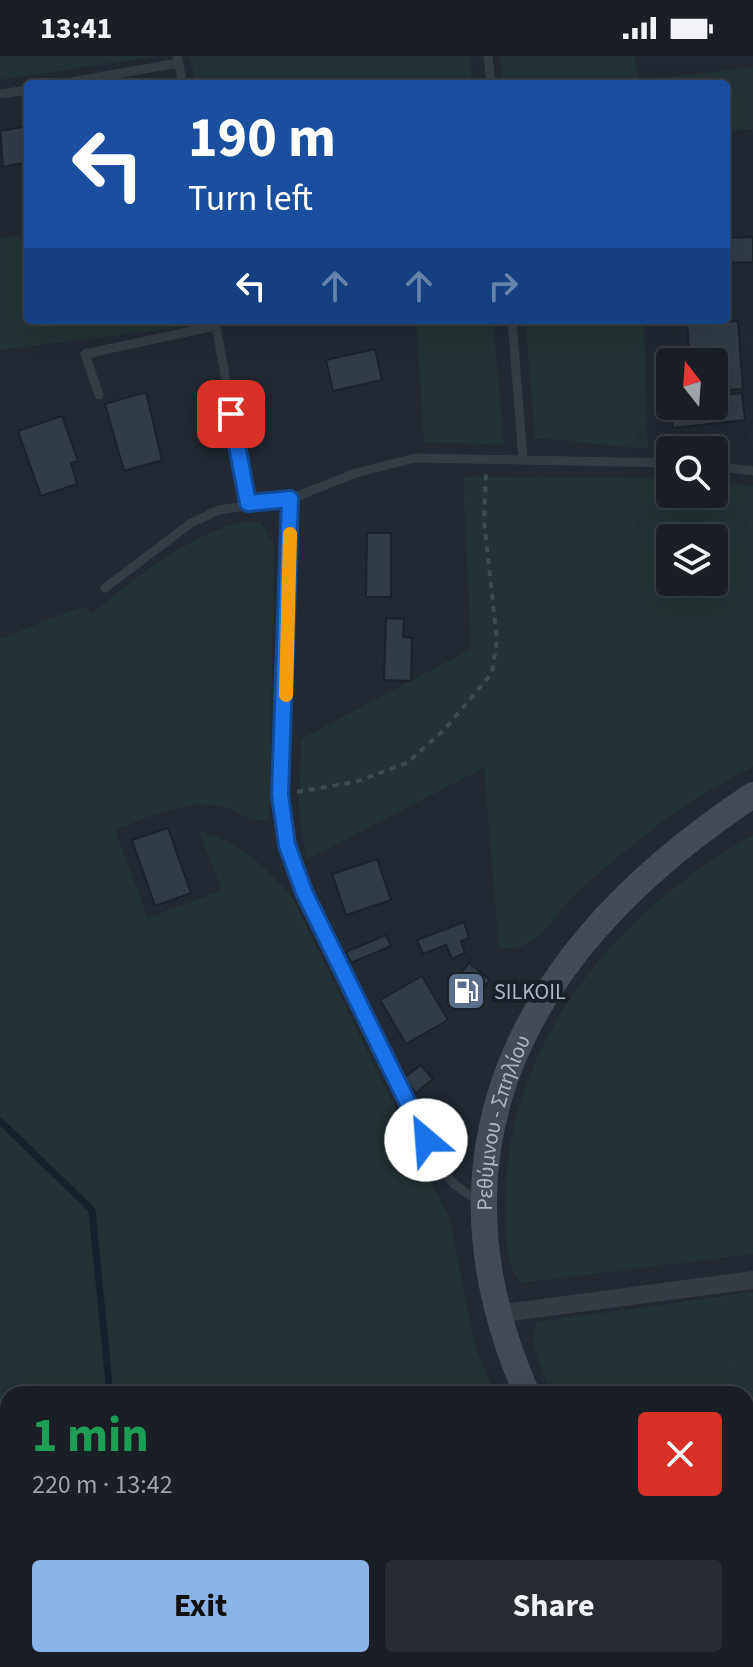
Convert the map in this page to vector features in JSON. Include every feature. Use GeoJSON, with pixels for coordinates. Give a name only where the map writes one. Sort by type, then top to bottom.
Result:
{"type":"FeatureCollection","features":[{"type":"Feature","properties":{"kind":"main road","name":"Ρεθύμνου - Σπηλίου"},"geometry":{"type":"LineString","coordinates":[[524,1386],[497,1314],[485,1259],[481,1203],[498,1094],[514,1053],[561,973],[640,883],[697,832],[753,795]]}},
{"type":"Feature","properties":{"kind":"street"},"geometry":{"type":"LineString","coordinates":[[497,1314],[753,1280]]}},
{"type":"Feature","properties":{"kind":"lane"},"geometry":{"type":"LineString","coordinates":[[488,56],[491,80]]}},
{"type":"Feature","properties":{"kind":"lane"},"geometry":{"type":"LineString","coordinates":[[80,80],[178,60],[182,80]]}},
{"type":"Feature","properties":{"kind":"lane"},"geometry":{"type":"LineString","coordinates":[[0,94],[24,91]]}},
{"type":"Feature","properties":{"kind":"lane"},"geometry":{"type":"LineString","coordinates":[[99,395],[85,354],[211,324]]}},
{"type":"Feature","properties":{"kind":"lane"},"geometry":{"type":"LineString","coordinates":[[215,324],[248,503]]}},
{"type":"Feature","properties":{"kind":"lane"},"geometry":{"type":"LineString","coordinates":[[512,324],[523,459]]}},
{"type":"Feature","properties":{"kind":"lane"},"geometry":{"type":"LineString","coordinates":[[105,588],[191,523],[248,503],[290,499],[356,473],[415,458],[656,463]]}},
{"type":"Feature","properties":{"kind":"lane"},"geometry":{"type":"LineString","coordinates":[[728,468],[753,471]]}},
{"type":"Feature","properties":{"kind":"lane"},"geometry":{"type":"LineString","coordinates":[[290,499],[280,795],[294,869],[440,1167],[455,1185],[481,1203]]}},
{"type":"Feature","properties":{"kind":"path"},"geometry":{"type":"LineString","coordinates":[[280,795],[355,782],[407,763],[445,729],[492,673],[497,640],[484,521],[487,459]]}},
{"type":"Feature","properties":{"kind":"shaded area"},"geometry":{"type":"Polygon","coordinates":[[[0,56],[159,56],[0,80],[0,56]]]}},
{"type":"Feature","properties":{"kind":"shaded area"},"geometry":{"type":"Polygon","coordinates":[[[190,56],[470,56],[472,80],[195,80],[190,56]]]}},
{"type":"Feature","properties":{"kind":"shaded area"},"geometry":{"type":"Polygon","coordinates":[[[500,56],[635,56],[638,80],[503,80],[500,56]]]}},
{"type":"Feature","properties":{"kind":"shaded area"},"geometry":{"type":"Polygon","coordinates":[[[753,68],[753,129],[730,131],[730,80],[638,80],[753,68]]]}},
{"type":"Feature","properties":{"kind":"shaded area"},"geometry":{"type":"Polygon","coordinates":[[[24,235],[24,324],[205,324],[0,350],[0,238],[24,235]]]}},
{"type":"Feature","properties":{"kind":"shaded area"},"geometry":{"type":"Polygon","coordinates":[[[416,324],[493,324],[504,445],[424,442],[416,324]]]}},
{"type":"Feature","properties":{"kind":"shaded area"},"geometry":{"type":"Polygon","coordinates":[[[525,324],[644,324],[648,449],[535,438],[525,324]]]}},
{"type":"Feature","properties":{"kind":"shaded area"},"geometry":{"type":"Polygon","coordinates":[[[463,477],[656,478],[656,508],[728,508],[728,484],[753,486],[753,767],[705,793],[659,824],[574,895],[539,936],[525,945],[499,948],[484,768],[306,860],[299,810],[301,739],[471,649],[463,477]]]}},
{"type":"Feature","properties":{"kind":"shaded area"},"geometry":{"type":"Polygon","coordinates":[[[238,522],[261,522],[274,545],[269,820],[251,819],[214,805],[200,805],[170,810],[115,830],[148,918],[222,890],[198,830],[238,848],[291,896],[450,1220],[475,1346],[492,1386],[0,1386],[0,639],[83,606],[92,614],[144,572],[216,530],[238,522]]]}},
{"type":"Feature","properties":{"kind":"shaded area"},"geometry":{"type":"Polygon","coordinates":[[[753,835],[753,1254],[522,1283],[512,1267],[506,1238],[510,1149],[524,1092],[546,1039],[577,989],[614,944],[657,902],[703,866],[753,835]]]}},
{"type":"Feature","properties":{"kind":"shaded area"},"geometry":{"type":"Polygon","coordinates":[[[753,1292],[753,1386],[547,1386],[533,1342],[536,1322],[753,1292]]]}},
{"type":"Feature","properties":{"kind":"building"},"geometry":{"type":"Polygon","coordinates":[[[24,127],[24,163],[3,167],[0,131],[24,127]]]}},
{"type":"Feature","properties":{"kind":"building"},"geometry":{"type":"Polygon","coordinates":[[[753,237],[753,262],[730,263],[730,238],[753,237]]]}},
{"type":"Feature","properties":{"kind":"building"},"geometry":{"type":"Polygon","coordinates":[[[738,321],[743,389],[728,390],[728,348],[689,348],[687,324],[730,324],[738,321]]]}},
{"type":"Feature","properties":{"kind":"building"},"geometry":{"type":"Polygon","coordinates":[[[375,349],[382,380],[333,391],[326,360],[375,349]]]}},
{"type":"Feature","properties":{"kind":"building"},"geometry":{"type":"Polygon","coordinates":[[[146,392],[162,460],[124,471],[105,404],[146,392]]]}},
{"type":"Feature","properties":{"kind":"building"},"geometry":{"type":"Polygon","coordinates":[[[742,393],[745,420],[673,428],[672,420],[728,420],[728,394],[742,393]]]}},
{"type":"Feature","properties":{"kind":"building"},"geometry":{"type":"Polygon","coordinates":[[[62,416],[78,461],[71,463],[77,484],[41,496],[18,431],[62,416]]]}},
{"type":"Feature","properties":{"kind":"building"},"geometry":{"type":"Polygon","coordinates":[[[367,533],[391,533],[391,597],[366,597],[367,533]]]}},
{"type":"Feature","properties":{"kind":"building"},"geometry":{"type":"Polygon","coordinates":[[[386,618],[404,619],[403,637],[412,638],[411,681],[384,680],[386,618]]]}},
{"type":"Feature","properties":{"kind":"building"},"geometry":{"type":"Polygon","coordinates":[[[168,828],[191,893],[155,906],[132,840],[168,828]]]}},
{"type":"Feature","properties":{"kind":"building"},"geometry":{"type":"Polygon","coordinates":[[[377,859],[391,900],[346,915],[332,874],[377,859]]]}},
{"type":"Feature","properties":{"kind":"building"},"geometry":{"type":"Polygon","coordinates":[[[464,922],[469,938],[461,941],[465,953],[452,959],[446,945],[423,954],[417,940],[464,922]]]}},
{"type":"Feature","properties":{"kind":"building"},"geometry":{"type":"Polygon","coordinates":[[[386,935],[391,946],[351,963],[346,952],[386,935]]]}},
{"type":"Feature","properties":{"kind":"building"},"geometry":{"type":"Polygon","coordinates":[[[469,963],[490,980],[469,1006],[448,989],[469,963]]]}},
{"type":"Feature","properties":{"kind":"building"},"geometry":{"type":"Polygon","coordinates":[[[422,976],[448,1020],[406,1044],[380,1000],[422,976]]]}},
{"type":"Feature","properties":{"kind":"building"},"geometry":{"type":"Polygon","coordinates":[[[421,1065],[433,1079],[416,1093],[404,1078],[421,1065]]]}},
{"type":"Feature","properties":{"kind":"waterway"},"geometry":{"type":"LineString","coordinates":[[0,1121],[92,1210],[109,1386]]}},
{"type":"Feature","properties":{"kind":"slow traffic"},"geometry":{"type":"LineString","coordinates":[[286,695],[290,534]]}},
{"type":"Feature","properties":{"kind":"place","name":"SILKOIL"},"geometry":{"type":"Point","coordinates":[466,991]}},
{"type":"Feature","properties":{"kind":"route"},"geometry":{"type":"LineString","coordinates":[[231,414],[248,503],[290,499],[286,698],[280,795],[287,845],[304,892],[426,1140]]}}]}
